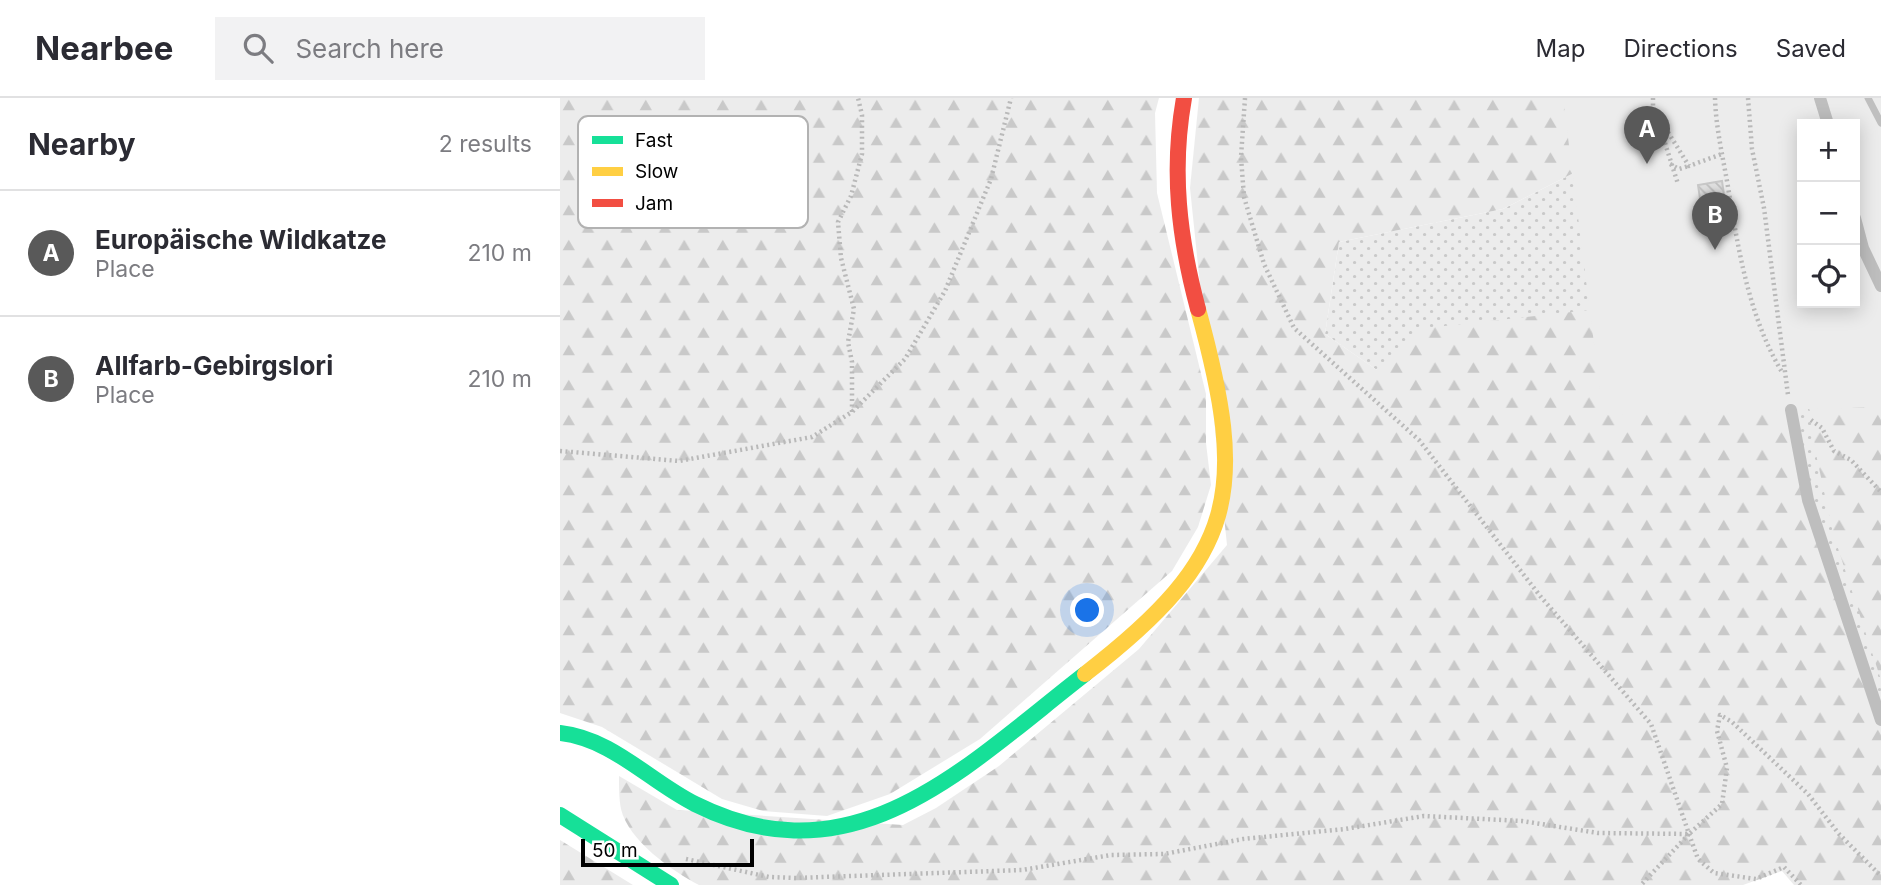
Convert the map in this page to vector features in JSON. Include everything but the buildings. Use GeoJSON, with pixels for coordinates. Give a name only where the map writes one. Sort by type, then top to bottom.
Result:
{"type":"FeatureCollection","features":[{"type":"Feature","properties":{"kind":"main road"},"geometry":{"type":"LineString","coordinates":[[560,733],[584,736],[684,798],[740,823],[798,832],[840,827],[897,808],[959,772],[1156,613],[1195,568],[1211,542],[1221,514],[1229,464],[1221,403],[1178,219],[1176,159],[1184,98]]}},
{"type":"Feature","properties":{"kind":"main road"},"geometry":{"type":"LineString","coordinates":[[560,815],[671,885]]}},
{"type":"Feature","properties":{"kind":"lane"},"geometry":{"type":"LineString","coordinates":[[1820,98],[1826,119]]}},
{"type":"Feature","properties":{"kind":"lane"},"geometry":{"type":"LineString","coordinates":[[1860,237],[1881,286]]}},
{"type":"Feature","properties":{"kind":"lane"},"geometry":{"type":"LineString","coordinates":[[1792,414],[1808,500],[1881,720]]}},
{"type":"Feature","properties":{"kind":"path"},"geometry":{"type":"LineString","coordinates":[[852,412],[852,362],[848,342],[854,309],[841,258],[838,222],[851,196],[862,154],[862,115],[858,98]]}},
{"type":"Feature","properties":{"kind":"path"},"geometry":{"type":"LineString","coordinates":[[560,451],[679,461],[812,437],[852,412],[905,359],[945,291],[991,179],[1012,98]]}},
{"type":"Feature","properties":{"kind":"path"},"geometry":{"type":"LineString","coordinates":[[1245,98],[1241,157],[1244,197],[1264,264],[1294,328],[1419,440],[1541,597],[1651,724],[1698,859],[1714,873],[1756,879],[1784,867],[1801,885]]}},
{"type":"Feature","properties":{"kind":"path"},"geometry":{"type":"LineString","coordinates":[[1653,98],[1653,108],[1689,166]]}},
{"type":"Feature","properties":{"kind":"path"},"geometry":{"type":"LineString","coordinates":[[1715,98],[1716,129],[1734,233],[1749,292],[1771,354],[1784,376]]}},
{"type":"Feature","properties":{"kind":"path"},"geometry":{"type":"LineString","coordinates":[[1748,98],[1752,149],[1765,208],[1784,376],[1792,414],[1814,421],[1822,428],[1834,451],[1851,460],[1881,492]]}},
{"type":"Feature","properties":{"kind":"path"},"geometry":{"type":"LineString","coordinates":[[1665,143],[1678,184]]}},
{"type":"Feature","properties":{"kind":"path"},"geometry":{"type":"LineString","coordinates":[[1670,164],[1679,169],[1722,154]]}},
{"type":"Feature","properties":{"kind":"path"},"geometry":{"type":"LineString","coordinates":[[1641,885],[1689,834],[1722,804],[1727,768],[1717,731],[1720,715],[1732,722],[1808,794],[1839,834],[1881,876]]}},
{"type":"Feature","properties":{"kind":"path"},"geometry":{"type":"LineString","coordinates":[[679,857],[769,877],[891,876],[1022,870],[1111,855],[1164,854],[1243,839],[1345,829],[1424,816],[1522,821],[1598,833],[1689,834]]}},
{"type":"Feature","properties":{"kind":"green space"},"geometry":{"type":"Polygon","coordinates":[[[560,98],[1159,98],[1155,113],[1157,193],[1206,394],[1206,443],[1211,485],[1198,527],[1172,571],[980,739],[890,794],[827,816],[763,811],[722,799],[602,727],[560,713],[560,98]]]}},
{"type":"Feature","properties":{"kind":"green space"},"geometry":{"type":"Polygon","coordinates":[[[1199,98],[1625,98],[1609,155],[1503,209],[1339,242],[1325,334],[1377,370],[1417,329],[1735,294],[1771,354],[1808,500],[1881,720],[1881,885],[1794,885],[1782,871],[1743,885],[699,885],[664,863],[632,832],[621,809],[619,776],[677,810],[903,825],[936,808],[999,766],[1139,649],[1227,545],[1190,188],[1199,98]]]}},
{"type":"Feature","properties":{"kind":"green space"},"geometry":{"type":"Polygon","coordinates":[[[1563,98],[1881,98],[1881,407],[1603,415],[1563,98]]]}},
{"type":"Feature","properties":{"kind":"green space"},"geometry":{"type":"Polygon","coordinates":[[[1764,98],[1797,121],[1797,308],[1857,308],[1881,376],[1881,680],[1833,533],[1816,454],[1764,98]]]}},
{"type":"Feature","properties":{"kind":"green space"},"geometry":{"type":"Polygon","coordinates":[[[1881,98],[1881,720],[1325,334],[1339,242],[1503,209],[1609,155],[1881,98]]]}},
{"type":"Feature","properties":{"kind":"green space"},"geometry":{"type":"Polygon","coordinates":[[[560,840],[633,885],[560,885],[560,840]]]}},
{"type":"Feature","properties":{"kind":"waterway"},"geometry":{"type":"LineString","coordinates":[[1868,98],[1881,123]]}},
{"type":"Feature","properties":{"kind":"traffic: fast"},"geometry":{"type":"LineString","coordinates":[[560,733],[597,743],[695,804],[753,825],[807,830],[857,822],[905,804],[951,777],[1085,674]]}},
{"type":"Feature","properties":{"kind":"traffic: fast"},"geometry":{"type":"LineString","coordinates":[[560,815],[671,885]]}},
{"type":"Feature","properties":{"kind":"traffic: slow"},"geometry":{"type":"LineString","coordinates":[[1085,674],[1136,632],[1175,592],[1202,554],[1218,516],[1225,474],[1223,426],[1214,372],[1198,309]]}},
{"type":"Feature","properties":{"kind":"traffic: jam"},"geometry":{"type":"LineString","coordinates":[[1184,98],[1178,152],[1179,204],[1186,256],[1198,309]]}},
{"type":"Feature","properties":{"kind":"place","name":"Europäische Wildkatze"},"geometry":{"type":"Point","coordinates":[1647,164]}},
{"type":"Feature","properties":{"kind":"place","name":"Allfarb-Gebirgslori"},"geometry":{"type":"Point","coordinates":[1715,250]}}]}
